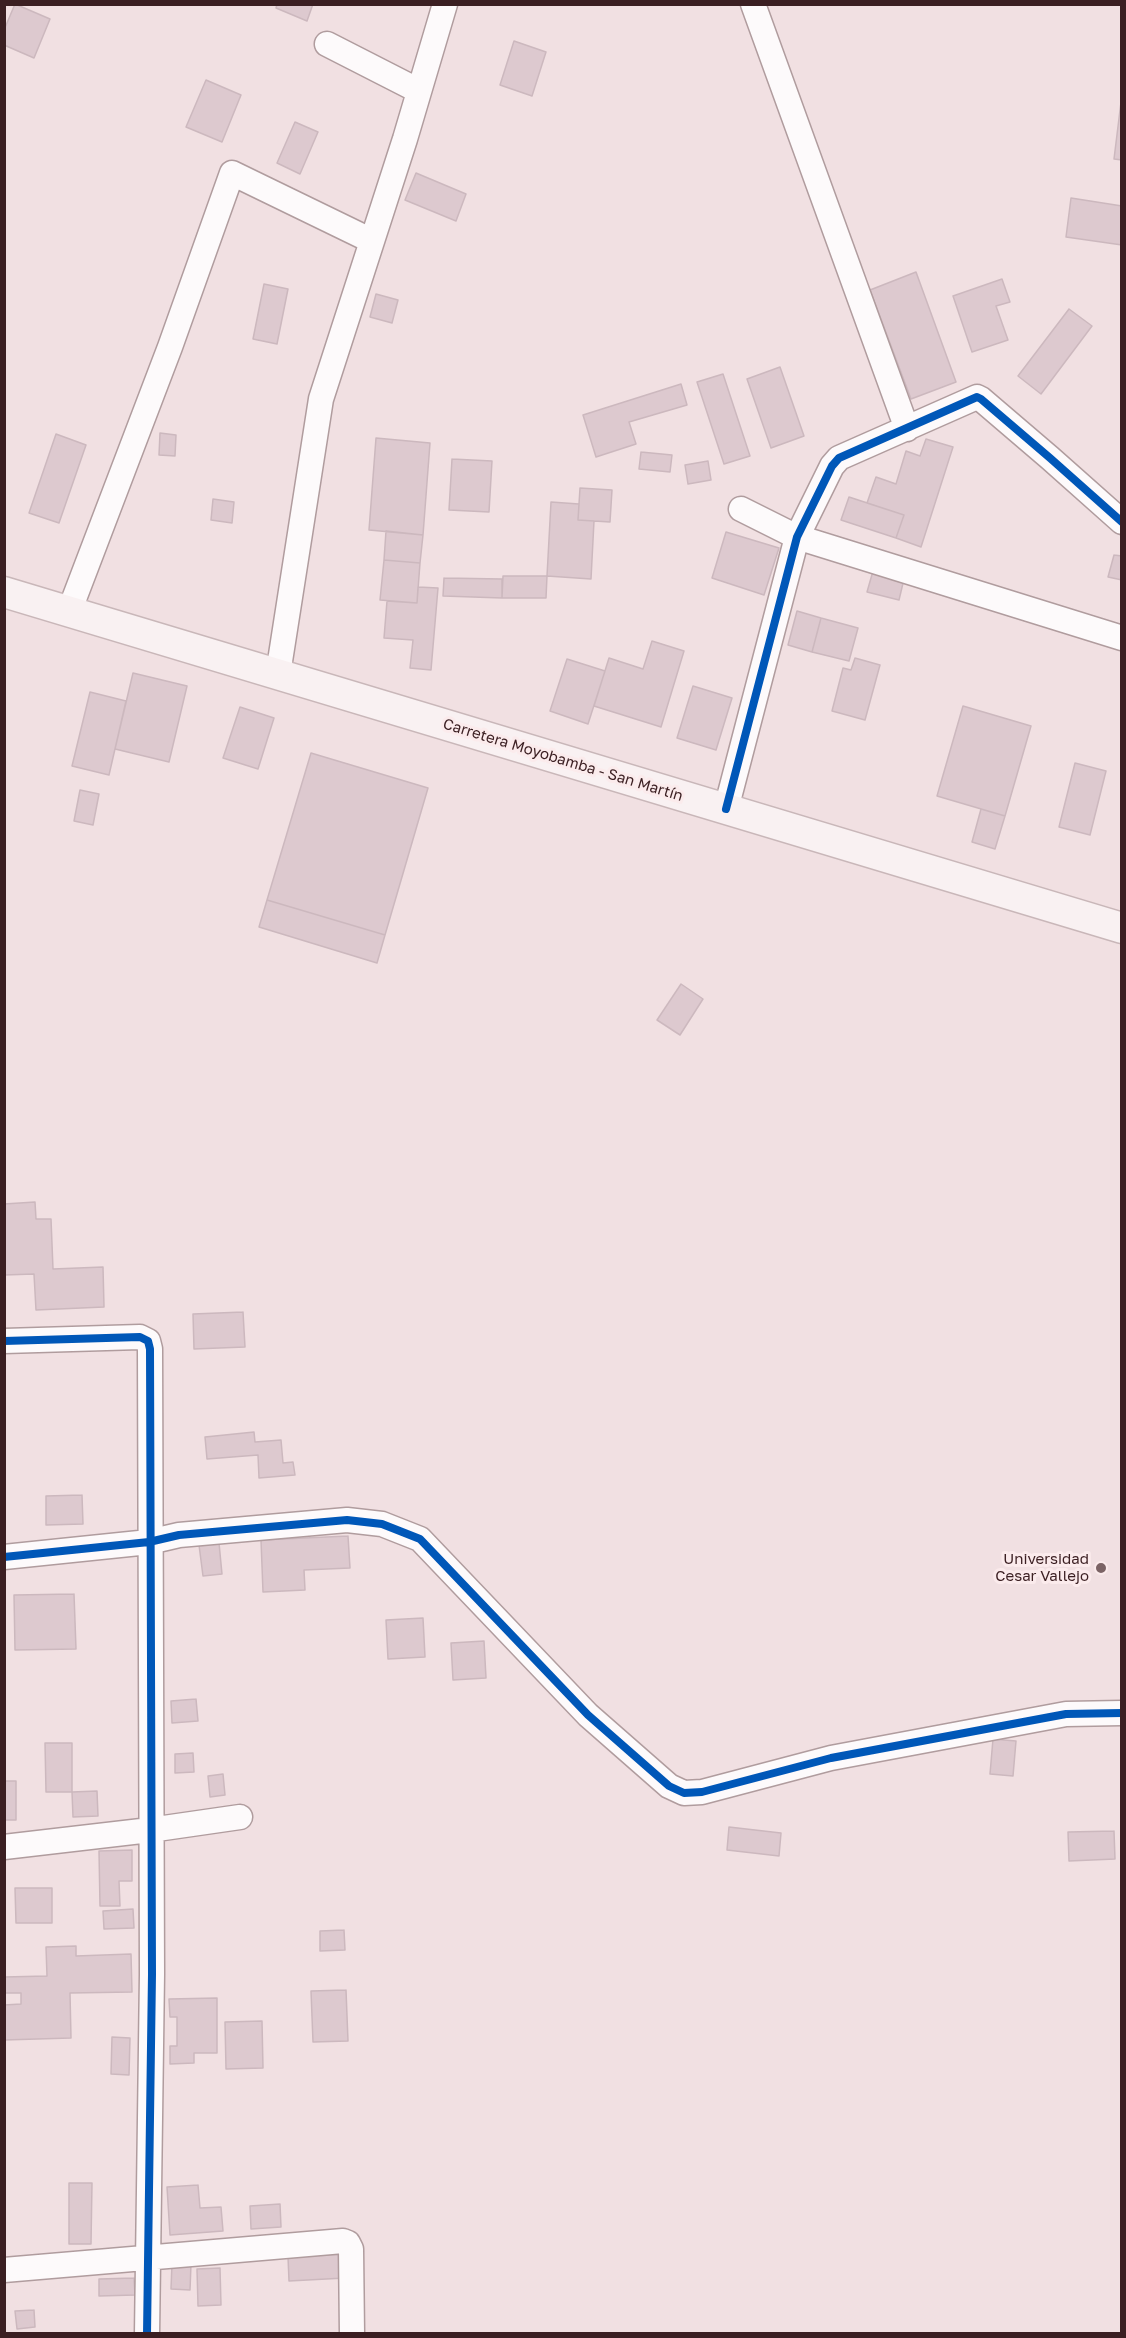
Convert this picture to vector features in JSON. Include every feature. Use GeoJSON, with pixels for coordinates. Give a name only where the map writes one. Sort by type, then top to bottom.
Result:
{"type":"FeatureCollection","features":[{"type":"Feature","properties":{"kind":"main road","name":"Carretera Moyobamba - San Martín"},"geometry":{"type":"LineString","coordinates":[[4,592],[1122,928]]}},
{"type":"Feature","properties":{"kind":"street"},"geometry":{"type":"LineString","coordinates":[[278,674],[321,399],[445,4]]}},
{"type":"Feature","properties":{"kind":"street"},"geometry":{"type":"LineString","coordinates":[[753,4],[907,429]]}},
{"type":"Feature","properties":{"kind":"street"},"geometry":{"type":"LineString","coordinates":[[327,44],[419,91]]}},
{"type":"Feature","properties":{"kind":"street"},"geometry":{"type":"LineString","coordinates":[[69,612],[170,347],[232,173],[372,241]]}},
{"type":"Feature","properties":{"kind":"street"},"geometry":{"type":"LineString","coordinates":[[726,809],[797,537],[836,461],[971,398],[981,399],[1122,522]]}},
{"type":"Feature","properties":{"kind":"street"},"geometry":{"type":"LineString","coordinates":[[741,508],[797,537],[1122,638]]}},
{"type":"Feature","properties":{"kind":"street"},"geometry":{"type":"LineString","coordinates":[[4,1341],[140,1336],[147,1341],[150,1349],[152,1974],[147,2334]]}},
{"type":"Feature","properties":{"kind":"street"},"geometry":{"type":"LineString","coordinates":[[4,1557],[149,1542],[179,1535],[347,1520],[382,1524],[420,1539],[588,1715],[669,1786],[684,1793],[702,1792],[831,1758],[1054,1717],[1122,1713]]}},
{"type":"Feature","properties":{"kind":"street"},"geometry":{"type":"LineString","coordinates":[[4,1847],[240,1817]]}},
{"type":"Feature","properties":{"kind":"street"},"geometry":{"type":"LineString","coordinates":[[4,2270],[343,2241],[348,2243],[351,2249],[352,2334]]}},
{"type":"Feature","properties":{"kind":"building"},"geometry":{"type":"Polygon","coordinates":[[[15,4],[50,19],[34,58],[4,45],[4,30],[15,4]]]}},
{"type":"Feature","properties":{"kind":"building"},"geometry":{"type":"Polygon","coordinates":[[[277,4],[313,4],[307,21],[276,8],[277,4]]]}},
{"type":"Feature","properties":{"kind":"building"},"geometry":{"type":"Polygon","coordinates":[[[514,41],[546,52],[532,96],[500,85],[514,41]]]}},
{"type":"Feature","properties":{"kind":"building"},"geometry":{"type":"Polygon","coordinates":[[[206,80],[241,95],[222,142],[186,127],[206,80]]]}},
{"type":"Feature","properties":{"kind":"building"},"geometry":{"type":"Polygon","coordinates":[[[1122,102],[1122,160],[1114,159],[1122,102]]]}},
{"type":"Feature","properties":{"kind":"building"},"geometry":{"type":"Polygon","coordinates":[[[295,122],[318,132],[300,174],[277,163],[295,122]]]}},
{"type":"Feature","properties":{"kind":"building"},"geometry":{"type":"Polygon","coordinates":[[[416,173],[466,194],[456,221],[405,200],[416,173]]]}},
{"type":"Feature","properties":{"kind":"building"},"geometry":{"type":"Polygon","coordinates":[[[1071,198],[1122,206],[1122,245],[1066,237],[1071,198]]]}},
{"type":"Feature","properties":{"kind":"building"},"geometry":{"type":"Polygon","coordinates":[[[916,272],[956,382],[911,399],[870,290],[916,272]]]}},
{"type":"Feature","properties":{"kind":"building"},"geometry":{"type":"Polygon","coordinates":[[[1002,279],[1010,302],[996,306],[1008,340],[972,352],[953,296],[1002,279]]]}},
{"type":"Feature","properties":{"kind":"building"},"geometry":{"type":"Polygon","coordinates":[[[264,284],[288,289],[277,344],[253,339],[264,284]]]}},
{"type":"Feature","properties":{"kind":"building"},"geometry":{"type":"Polygon","coordinates":[[[376,294],[398,300],[392,323],[370,317],[376,294]]]}},
{"type":"Feature","properties":{"kind":"building"},"geometry":{"type":"Polygon","coordinates":[[[1069,309],[1092,326],[1041,394],[1018,376],[1069,309]]]}},
{"type":"Feature","properties":{"kind":"building"},"geometry":{"type":"Polygon","coordinates":[[[780,367],[804,436],[771,448],[747,379],[780,367]]]}},
{"type":"Feature","properties":{"kind":"building"},"geometry":{"type":"Polygon","coordinates":[[[723,374],[750,456],[724,464],[697,382],[723,374]]]}},
{"type":"Feature","properties":{"kind":"building"},"geometry":{"type":"Polygon","coordinates":[[[681,384],[687,405],[629,422],[636,444],[596,457],[583,415],[681,384]]]}},
{"type":"Feature","properties":{"kind":"building"},"geometry":{"type":"Polygon","coordinates":[[[160,433],[176,435],[175,456],[159,455],[160,433]]]}},
{"type":"Feature","properties":{"kind":"building"},"geometry":{"type":"Polygon","coordinates":[[[56,434],[86,445],[59,523],[29,513],[56,434]]]}},
{"type":"Feature","properties":{"kind":"building"},"geometry":{"type":"Polygon","coordinates":[[[376,438],[430,443],[423,535],[369,530],[376,438]]]}},
{"type":"Feature","properties":{"kind":"building"},"geometry":{"type":"Polygon","coordinates":[[[926,439],[953,447],[921,547],[896,538],[904,515],[867,503],[876,477],[896,484],[906,451],[920,456],[926,439]]]}},
{"type":"Feature","properties":{"kind":"building"},"geometry":{"type":"Polygon","coordinates":[[[641,452],[672,455],[670,472],[639,469],[641,452]]]}},
{"type":"Feature","properties":{"kind":"building"},"geometry":{"type":"Polygon","coordinates":[[[452,459],[492,461],[489,512],[449,510],[452,459]]]}},
{"type":"Feature","properties":{"kind":"building"},"geometry":{"type":"Polygon","coordinates":[[[708,461],[711,480],[688,484],[685,465],[708,461]]]}},
{"type":"Feature","properties":{"kind":"building"},"geometry":{"type":"Polygon","coordinates":[[[580,488],[612,490],[610,522],[578,520],[580,488]]]}},
{"type":"Feature","properties":{"kind":"building"},"geometry":{"type":"Polygon","coordinates":[[[849,497],[904,515],[896,538],[841,520],[849,497]]]}},
{"type":"Feature","properties":{"kind":"building"},"geometry":{"type":"Polygon","coordinates":[[[213,499],[234,502],[232,523],[211,520],[213,499]]]}},
{"type":"Feature","properties":{"kind":"building"},"geometry":{"type":"Polygon","coordinates":[[[551,502],[579,504],[578,520],[594,521],[591,579],[547,576],[551,502]]]}},
{"type":"Feature","properties":{"kind":"building"},"geometry":{"type":"Polygon","coordinates":[[[386,531],[423,535],[420,563],[384,560],[386,531]]]}},
{"type":"Feature","properties":{"kind":"building"},"geometry":{"type":"Polygon","coordinates":[[[726,532],[779,548],[764,595],[712,578],[726,532]]]}},
{"type":"Feature","properties":{"kind":"building"},"geometry":{"type":"Polygon","coordinates":[[[1114,555],[1122,556],[1122,580],[1108,577],[1114,555]]]}},
{"type":"Feature","properties":{"kind":"building"},"geometry":{"type":"Polygon","coordinates":[[[384,560],[420,563],[417,603],[380,600],[384,560]]]}},
{"type":"Feature","properties":{"kind":"building"},"geometry":{"type":"Polygon","coordinates":[[[873,571],[904,579],[899,600],[867,592],[873,571]]]}},
{"type":"Feature","properties":{"kind":"building"},"geometry":{"type":"Polygon","coordinates":[[[503,576],[547,576],[546,598],[502,598],[503,576]]]}},
{"type":"Feature","properties":{"kind":"building"},"geometry":{"type":"Polygon","coordinates":[[[444,578],[502,579],[502,598],[443,596],[444,578]]]}},
{"type":"Feature","properties":{"kind":"building"},"geometry":{"type":"Polygon","coordinates":[[[418,587],[438,588],[431,670],[410,668],[413,640],[384,638],[387,601],[417,603],[418,587]]]}},
{"type":"Feature","properties":{"kind":"building"},"geometry":{"type":"Polygon","coordinates":[[[797,611],[821,618],[812,652],[788,645],[797,611]]]}},
{"type":"Feature","properties":{"kind":"building"},"geometry":{"type":"Polygon","coordinates":[[[821,618],[858,628],[849,661],[812,652],[821,618]]]}},
{"type":"Feature","properties":{"kind":"building"},"geometry":{"type":"Polygon","coordinates":[[[652,641],[684,651],[661,727],[594,706],[609,658],[643,669],[652,641]]]}},
{"type":"Feature","properties":{"kind":"building"},"geometry":{"type":"Polygon","coordinates":[[[855,658],[880,665],[865,720],[832,711],[843,668],[851,670],[855,658]]]}},
{"type":"Feature","properties":{"kind":"building"},"geometry":{"type":"Polygon","coordinates":[[[567,659],[605,671],[588,724],[550,711],[567,659]]]}},
{"type":"Feature","properties":{"kind":"building"},"geometry":{"type":"Polygon","coordinates":[[[133,673],[187,686],[169,762],[115,749],[133,673]]]}},
{"type":"Feature","properties":{"kind":"building"},"geometry":{"type":"Polygon","coordinates":[[[693,686],[732,698],[716,750],[677,738],[693,686]]]}},
{"type":"Feature","properties":{"kind":"building"},"geometry":{"type":"Polygon","coordinates":[[[90,692],[126,701],[109,775],[72,766],[90,692]]]}},
{"type":"Feature","properties":{"kind":"building"},"geometry":{"type":"Polygon","coordinates":[[[963,706],[1031,726],[1005,816],[937,796],[963,706]]]}},
{"type":"Feature","properties":{"kind":"building"},"geometry":{"type":"Polygon","coordinates":[[[240,707],[274,718],[258,769],[223,758],[240,707]]]}},
{"type":"Feature","properties":{"kind":"building"},"geometry":{"type":"Polygon","coordinates":[[[311,753],[428,788],[385,935],[267,900],[311,753]]]}},
{"type":"Feature","properties":{"kind":"building"},"geometry":{"type":"Polygon","coordinates":[[[1075,763],[1106,771],[1090,835],[1059,827],[1075,763]]]}},
{"type":"Feature","properties":{"kind":"building"},"geometry":{"type":"Polygon","coordinates":[[[80,790],[99,794],[93,825],[74,821],[80,790]]]}},
{"type":"Feature","properties":{"kind":"building"},"geometry":{"type":"Polygon","coordinates":[[[981,809],[1005,816],[995,849],[972,842],[981,809]]]}},
{"type":"Feature","properties":{"kind":"building"},"geometry":{"type":"Polygon","coordinates":[[[267,900],[385,935],[377,963],[259,927],[267,900]]]}},
{"type":"Feature","properties":{"kind":"building"},"geometry":{"type":"Polygon","coordinates":[[[681,984],[703,999],[680,1035],[657,1020],[681,984]]]}},
{"type":"Feature","properties":{"kind":"building"},"geometry":{"type":"Polygon","coordinates":[[[35,1202],[36,1219],[51,1219],[53,1269],[103,1267],[104,1307],[36,1310],[34,1274],[4,1275],[4,1204],[35,1202]]]}},
{"type":"Feature","properties":{"kind":"building"},"geometry":{"type":"Polygon","coordinates":[[[243,1312],[245,1347],[194,1349],[193,1314],[243,1312]]]}},
{"type":"Feature","properties":{"kind":"building"},"geometry":{"type":"Polygon","coordinates":[[[254,1432],[255,1442],[281,1440],[283,1463],[293,1462],[295,1475],[259,1478],[258,1455],[207,1459],[205,1437],[254,1432]]]}},
{"type":"Feature","properties":{"kind":"building"},"geometry":{"type":"Polygon","coordinates":[[[82,1495],[83,1524],[46,1525],[46,1496],[82,1495]]]}},
{"type":"Feature","properties":{"kind":"building"},"geometry":{"type":"Polygon","coordinates":[[[348,1536],[350,1568],[304,1570],[305,1590],[263,1592],[261,1540],[348,1536]]]}},
{"type":"Feature","properties":{"kind":"building"},"geometry":{"type":"Polygon","coordinates":[[[219,1543],[222,1574],[203,1576],[199,1545],[219,1543]]]}},
{"type":"Feature","properties":{"kind":"building"},"geometry":{"type":"Polygon","coordinates":[[[74,1594],[76,1649],[15,1650],[14,1595],[74,1594]]]}},
{"type":"Feature","properties":{"kind":"building"},"geometry":{"type":"Polygon","coordinates":[[[423,1618],[425,1657],[388,1659],[386,1620],[423,1618]]]}},
{"type":"Feature","properties":{"kind":"building"},"geometry":{"type":"Polygon","coordinates":[[[484,1641],[486,1678],[453,1680],[451,1643],[484,1641]]]}},
{"type":"Feature","properties":{"kind":"building"},"geometry":{"type":"Polygon","coordinates":[[[196,1699],[198,1721],[172,1723],[171,1701],[196,1699]]]}},
{"type":"Feature","properties":{"kind":"building"},"geometry":{"type":"Polygon","coordinates":[[[993,1739],[1016,1741],[1013,1776],[990,1774],[993,1739]]]}},
{"type":"Feature","properties":{"kind":"building"},"geometry":{"type":"Polygon","coordinates":[[[45,1743],[72,1743],[72,1792],[46,1792],[45,1743]]]}},
{"type":"Feature","properties":{"kind":"building"},"geometry":{"type":"Polygon","coordinates":[[[193,1753],[194,1772],[175,1773],[175,1754],[193,1753]]]}},
{"type":"Feature","properties":{"kind":"building"},"geometry":{"type":"Polygon","coordinates":[[[223,1774],[225,1795],[210,1797],[208,1776],[223,1774]]]}},
{"type":"Feature","properties":{"kind":"building"},"geometry":{"type":"Polygon","coordinates":[[[4,1781],[16,1781],[16,1820],[4,1820],[4,1781]]]}},
{"type":"Feature","properties":{"kind":"building"},"geometry":{"type":"Polygon","coordinates":[[[97,1791],[98,1816],[73,1817],[72,1792],[97,1791]]]}},
{"type":"Feature","properties":{"kind":"building"},"geometry":{"type":"Polygon","coordinates":[[[729,1827],[781,1833],[779,1856],[727,1850],[729,1827]]]}},
{"type":"Feature","properties":{"kind":"building"},"geometry":{"type":"Polygon","coordinates":[[[1114,1831],[1115,1859],[1069,1861],[1068,1832],[1114,1831]]]}},
{"type":"Feature","properties":{"kind":"building"},"geometry":{"type":"Polygon","coordinates":[[[132,1850],[132,1881],[119,1881],[120,1906],[100,1906],[99,1851],[132,1850]]]}},
{"type":"Feature","properties":{"kind":"building"},"geometry":{"type":"Polygon","coordinates":[[[15,1888],[52,1888],[52,1923],[16,1923],[15,1888]]]}},
{"type":"Feature","properties":{"kind":"building"},"geometry":{"type":"Polygon","coordinates":[[[133,1909],[134,1928],[104,1929],[103,1911],[133,1909]]]}},
{"type":"Feature","properties":{"kind":"building"},"geometry":{"type":"Polygon","coordinates":[[[344,1930],[345,1950],[320,1951],[320,1931],[344,1930]]]}},
{"type":"Feature","properties":{"kind":"building"},"geometry":{"type":"Polygon","coordinates":[[[76,1946],[76,1956],[131,1954],[132,1992],[70,1993],[71,2038],[4,2040],[4,2005],[21,2004],[21,1993],[4,1993],[4,1977],[47,1976],[46,1947],[76,1946]]]}},
{"type":"Feature","properties":{"kind":"building"},"geometry":{"type":"Polygon","coordinates":[[[346,1990],[348,2041],[313,2042],[311,1991],[346,1990]]]}},
{"type":"Feature","properties":{"kind":"building"},"geometry":{"type":"Polygon","coordinates":[[[217,1998],[217,2053],[194,2053],[194,2063],[170,2064],[170,2046],[177,2046],[177,2017],[170,2017],[169,1999],[217,1998]]]}},
{"type":"Feature","properties":{"kind":"building"},"geometry":{"type":"Polygon","coordinates":[[[262,2021],[263,2068],[226,2069],[225,2022],[262,2021]]]}},
{"type":"Feature","properties":{"kind":"building"},"geometry":{"type":"Polygon","coordinates":[[[112,2037],[130,2038],[129,2075],[111,2074],[112,2037]]]}},
{"type":"Feature","properties":{"kind":"building"},"geometry":{"type":"Polygon","coordinates":[[[69,2183],[92,2183],[91,2244],[69,2244],[69,2183]]]}},
{"type":"Feature","properties":{"kind":"building"},"geometry":{"type":"Polygon","coordinates":[[[198,2185],[200,2208],[221,2207],[223,2231],[170,2235],[167,2187],[198,2185]]]}},
{"type":"Feature","properties":{"kind":"building"},"geometry":{"type":"Polygon","coordinates":[[[280,2204],[281,2227],[251,2229],[250,2206],[280,2204]]]}},
{"type":"Feature","properties":{"kind":"building"},"geometry":{"type":"Polygon","coordinates":[[[343,2254],[345,2278],[289,2281],[288,2257],[343,2254]]]}},
{"type":"Feature","properties":{"kind":"building"},"geometry":{"type":"Polygon","coordinates":[[[172,2263],[191,2264],[190,2290],[171,2289],[172,2263]]]}},
{"type":"Feature","properties":{"kind":"building"},"geometry":{"type":"Polygon","coordinates":[[[220,2268],[221,2305],[198,2306],[197,2269],[220,2268]]]}},
{"type":"Feature","properties":{"kind":"building"},"geometry":{"type":"Polygon","coordinates":[[[134,2278],[135,2295],[99,2296],[99,2279],[134,2278]]]}},
{"type":"Feature","properties":{"kind":"building"},"geometry":{"type":"Polygon","coordinates":[[[34,2310],[35,2327],[17,2329],[15,2311],[34,2310]]]}},
{"type":"Feature","properties":{"kind":"cycle path"},"geometry":{"type":"LineString","coordinates":[[726,809],[797,537],[832,466],[839,458],[977,397],[1122,522]]}},
{"type":"Feature","properties":{"kind":"cycle path"},"geometry":{"type":"LineString","coordinates":[[4,1341],[140,1337],[148,1341],[150,1349],[152,1974],[147,2334]]}},
{"type":"Feature","properties":{"kind":"cycle path"},"geometry":{"type":"LineString","coordinates":[[4,1557],[149,1542],[179,1535],[347,1520],[382,1524],[420,1539],[588,1715],[669,1786],[684,1793],[702,1792],[831,1758],[1066,1714],[1122,1713]]}},
{"type":"Feature","properties":{"kind":"place","name":"Universidad Cesar Vallejo"},"geometry":{"type":"Point","coordinates":[1101,1568]}}]}
